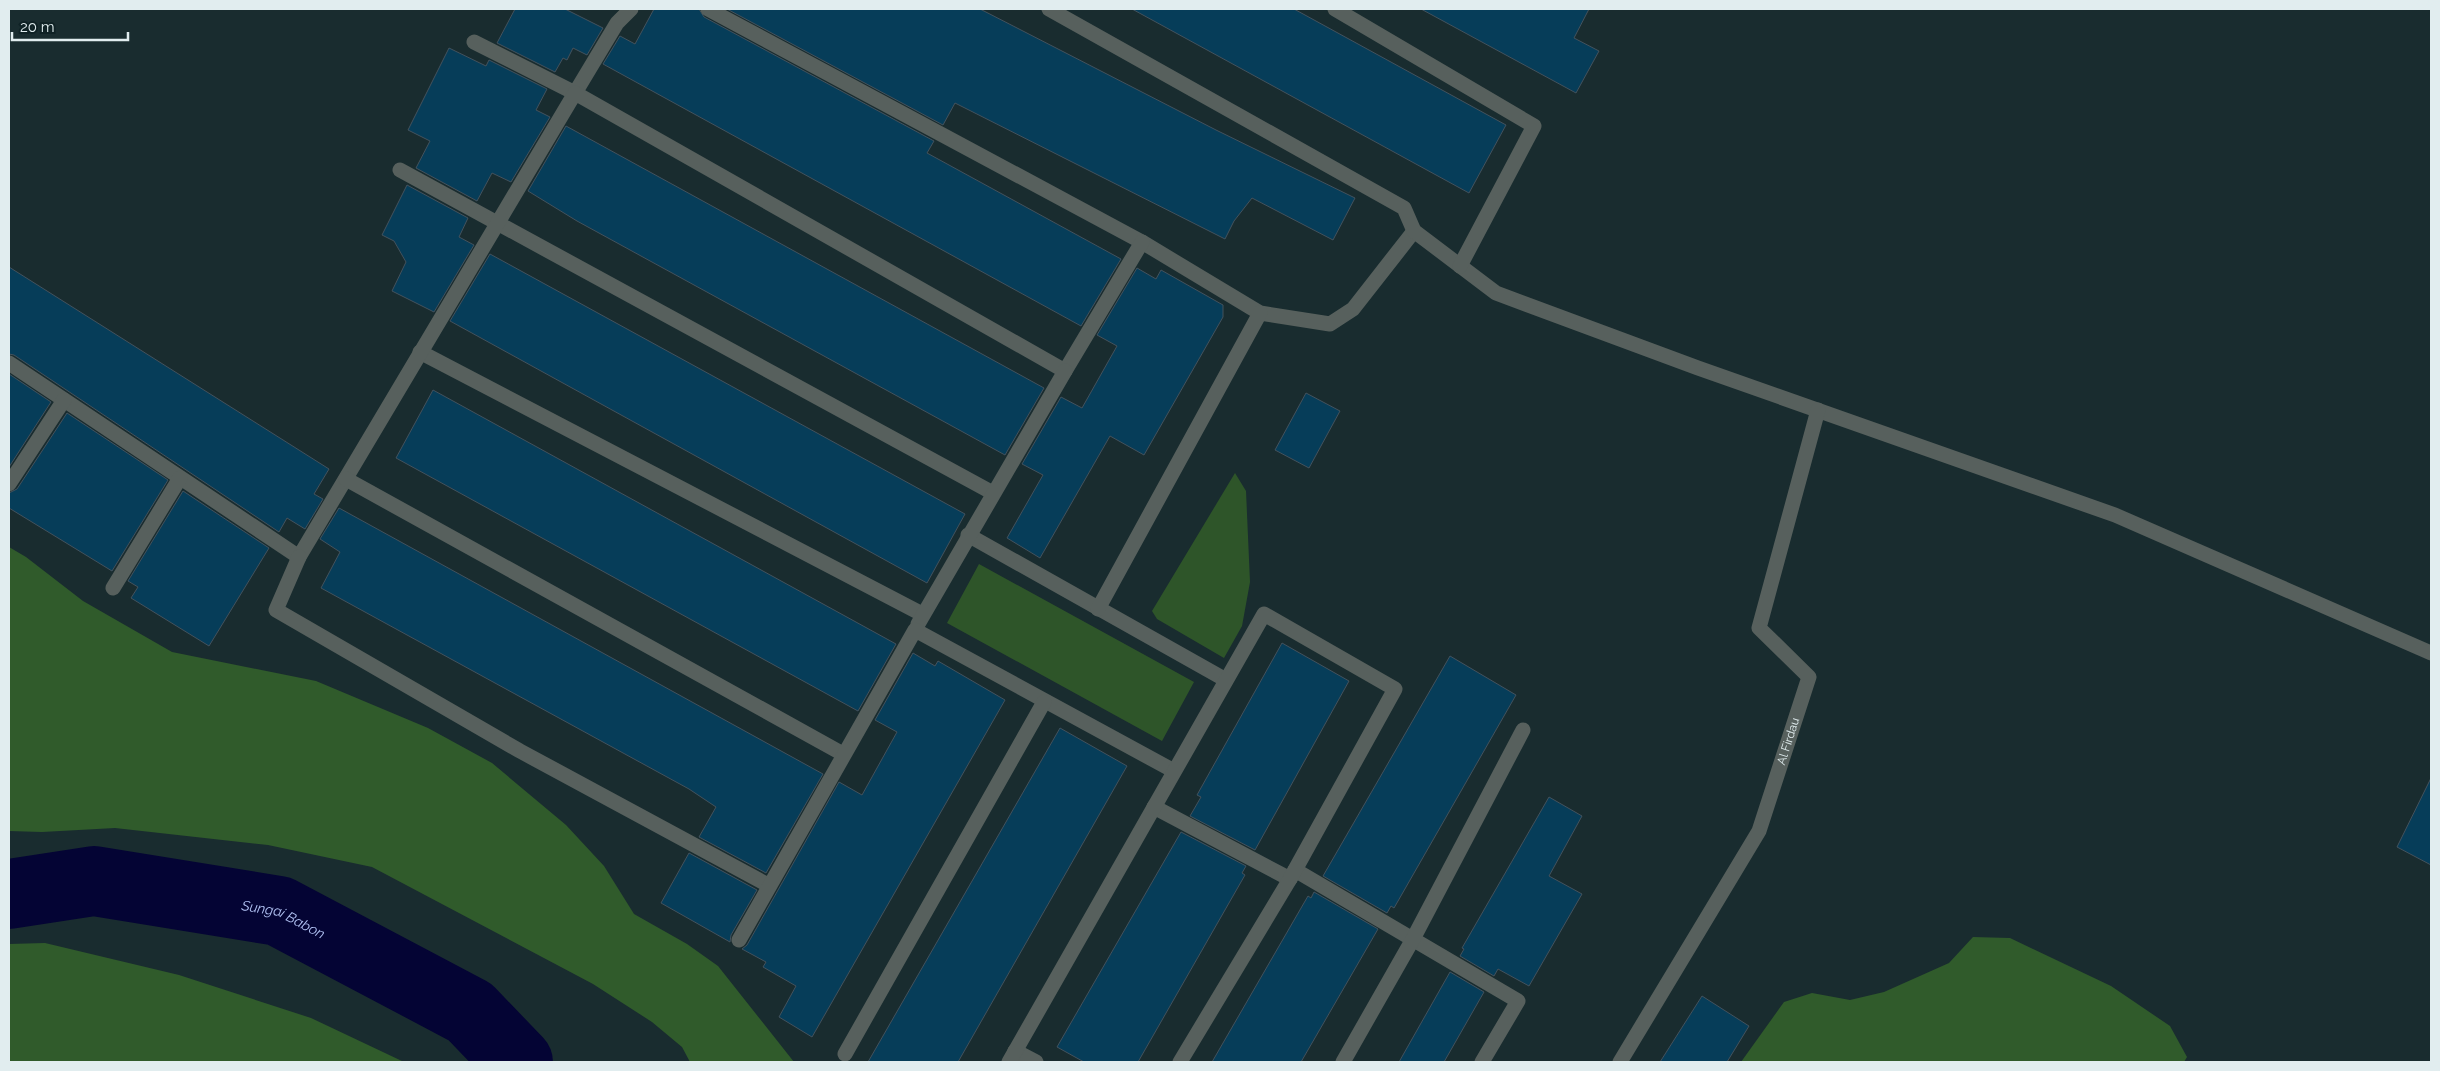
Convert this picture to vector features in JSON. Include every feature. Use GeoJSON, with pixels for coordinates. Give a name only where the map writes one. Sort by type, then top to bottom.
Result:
{"type":"FeatureCollection","features":[{"type":"Feature","properties":{"kind":"street"},"geometry":{"type":"LineString","coordinates":[[631,9],[617,23],[420,352],[299,558],[276,610],[520,751],[768,885]]}},
{"type":"Feature","properties":{"kind":"street"},"geometry":{"type":"LineString","coordinates":[[708,9],[1142,242],[1260,313],[1330,324],[1353,309],[1414,231]]}},
{"type":"Feature","properties":{"kind":"street"},"geometry":{"type":"LineString","coordinates":[[1049,9],[1404,208],[1414,231],[1496,293],[2114,515],[2431,653]]}},
{"type":"Feature","properties":{"kind":"street"},"geometry":{"type":"LineString","coordinates":[[1335,9],[1534,126],[1460,266]]}},
{"type":"Feature","properties":{"kind":"street"},"geometry":{"type":"LineString","coordinates":[[474,42],[575,93],[1065,371]]}},
{"type":"Feature","properties":{"kind":"street"},"geometry":{"type":"LineString","coordinates":[[400,170],[993,493]]}},
{"type":"Feature","properties":{"kind":"street"},"geometry":{"type":"LineString","coordinates":[[738,940],[915,630],[922,614],[1142,242]]}},
{"type":"Feature","properties":{"kind":"street"},"geometry":{"type":"LineString","coordinates":[[1098,609],[1260,313]]}},
{"type":"Feature","properties":{"kind":"street"},"geometry":{"type":"LineString","coordinates":[[420,352],[922,614]]}},
{"type":"Feature","properties":{"kind":"street"},"geometry":{"type":"LineString","coordinates":[[9,363],[299,558]]}},
{"type":"Feature","properties":{"kind":"street"},"geometry":{"type":"LineString","coordinates":[[9,484],[64,400]]}},
{"type":"Feature","properties":{"kind":"street","name":"Al Firdau"},"geometry":{"type":"LineString","coordinates":[[1620,1062],[1759,831],[1809,677],[1759,628],[1818,410]]}},
{"type":"Feature","properties":{"kind":"street"},"geometry":{"type":"LineString","coordinates":[[113,588],[180,478]]}},
{"type":"Feature","properties":{"kind":"street"},"geometry":{"type":"LineString","coordinates":[[346,479],[843,754]]}},
{"type":"Feature","properties":{"kind":"street"},"geometry":{"type":"LineString","coordinates":[[968,535],[1226,680]]}},
{"type":"Feature","properties":{"kind":"street"},"geometry":{"type":"LineString","coordinates":[[1036,1062],[1012,1057],[1264,614],[1395,689],[1292,874],[1180,1062]]}},
{"type":"Feature","properties":{"kind":"street"},"geometry":{"type":"LineString","coordinates":[[915,630],[1044,702],[1174,771]]}},
{"type":"Feature","properties":{"kind":"street"},"geometry":{"type":"LineString","coordinates":[[845,1054],[1044,702]]}},
{"type":"Feature","properties":{"kind":"street"},"geometry":{"type":"LineString","coordinates":[[1343,1062],[1413,939],[1523,730]]}},
{"type":"Feature","properties":{"kind":"street"},"geometry":{"type":"LineString","coordinates":[[1154,807],[1292,874],[1413,939],[1518,1001],[1482,1062]]}},
{"type":"Feature","properties":{"kind":"green space"},"geometry":{"type":"Polygon","coordinates":[[[1235,473],[1246,491],[1250,582],[1242,626],[1224,658],[1157,619],[1152,611],[1235,473]]]}},
{"type":"Feature","properties":{"kind":"green space"},"geometry":{"type":"Polygon","coordinates":[[[9,547],[26,557],[83,601],[172,652],[316,681],[428,728],[492,763],[566,825],[604,866],[634,914],[687,944],[718,966],[794,1062],[690,1062],[682,1047],[652,1022],[593,984],[372,867],[268,845],[115,828],[42,832],[9,831],[9,547]]]}},
{"type":"Feature","properties":{"kind":"green space"},"geometry":{"type":"Polygon","coordinates":[[[979,564],[1194,682],[1162,741],[947,623],[979,564]]]}},
{"type":"Feature","properties":{"kind":"green space"},"geometry":{"type":"Polygon","coordinates":[[[1973,937],[2010,938],[2111,986],[2170,1026],[2187,1057],[2184,1062],[1741,1062],[1784,1002],[1812,993],[1850,1000],[1884,992],[1949,963],[1973,937]]]}},
{"type":"Feature","properties":{"kind":"green space"},"geometry":{"type":"Polygon","coordinates":[[[45,943],[179,975],[311,1018],[404,1062],[9,1062],[9,944],[45,943]]]}},
{"type":"Feature","properties":{"kind":"building"},"geometry":{"type":"Polygon","coordinates":[[[515,9],[565,9],[603,28],[587,55],[573,48],[567,60],[563,58],[555,72],[497,43],[515,9]]]}},
{"type":"Feature","properties":{"kind":"building"},"geometry":{"type":"Polygon","coordinates":[[[654,9],[699,9],[704,17],[934,141],[927,153],[1121,259],[1081,326],[603,64],[620,36],[635,44],[654,9]]]}},
{"type":"Feature","properties":{"kind":"building"},"geometry":{"type":"Polygon","coordinates":[[[727,9],[980,9],[1216,130],[1355,198],[1333,240],[1252,198],[1234,221],[1225,239],[955,103],[943,125],[727,9]]]}},
{"type":"Feature","properties":{"kind":"building"},"geometry":{"type":"Polygon","coordinates":[[[1132,9],[1294,9],[1506,125],[1469,193],[1132,9]]]}},
{"type":"Feature","properties":{"kind":"building"},"geometry":{"type":"Polygon","coordinates":[[[1421,9],[1589,9],[1574,38],[1599,51],[1576,93],[1421,9]]]}},
{"type":"Feature","properties":{"kind":"building"},"geometry":{"type":"Polygon","coordinates":[[[449,48],[486,66],[489,60],[547,89],[536,110],[550,117],[511,182],[492,173],[477,201],[416,168],[430,141],[408,130],[449,48]]]}},
{"type":"Feature","properties":{"kind":"building"},"geometry":{"type":"Polygon","coordinates":[[[566,126],[1044,388],[1005,455],[577,221],[528,191],[566,126]]]}},
{"type":"Feature","properties":{"kind":"building"},"geometry":{"type":"Polygon","coordinates":[[[407,185],[468,218],[459,237],[474,245],[434,312],[392,291],[406,262],[394,241],[382,235],[407,185]]]}},
{"type":"Feature","properties":{"kind":"building"},"geometry":{"type":"Polygon","coordinates":[[[490,254],[965,514],[927,583],[450,321],[490,254]]]}},
{"type":"Feature","properties":{"kind":"building"},"geometry":{"type":"Polygon","coordinates":[[[9,267],[329,469],[314,494],[323,499],[305,529],[287,518],[279,532],[14,355],[9,354],[9,267]]]}},
{"type":"Feature","properties":{"kind":"building"},"geometry":{"type":"Polygon","coordinates":[[[1137,268],[1156,279],[1161,270],[1223,305],[1223,317],[1144,455],[1110,436],[1040,558],[1007,538],[1043,475],[1022,464],[1061,397],[1082,408],[1117,346],[1097,335],[1137,268]]]}},
{"type":"Feature","properties":{"kind":"building"},"geometry":{"type":"Polygon","coordinates":[[[9,374],[51,402],[9,467],[9,374]]]}},
{"type":"Feature","properties":{"kind":"building"},"geometry":{"type":"Polygon","coordinates":[[[433,390],[896,644],[858,711],[396,458],[433,390]]]}},
{"type":"Feature","properties":{"kind":"building"},"geometry":{"type":"Polygon","coordinates":[[[1306,393],[1340,411],[1309,468],[1275,450],[1306,393]]]}},
{"type":"Feature","properties":{"kind":"building"},"geometry":{"type":"Polygon","coordinates":[[[67,413],[168,480],[112,571],[9,508],[9,493],[17,489],[67,413]]]}},
{"type":"Feature","properties":{"kind":"building"},"geometry":{"type":"Polygon","coordinates":[[[183,491],[269,548],[209,646],[131,598],[138,587],[128,581],[183,491]]]}},
{"type":"Feature","properties":{"kind":"building"},"geometry":{"type":"Polygon","coordinates":[[[339,508],[823,774],[766,873],[699,837],[716,807],[689,789],[321,588],[340,552],[320,539],[339,508]]]}},
{"type":"Feature","properties":{"kind":"building"},"geometry":{"type":"Polygon","coordinates":[[[1282,643],[1349,681],[1255,850],[1190,816],[1201,797],[1197,795],[1282,643]]]}},
{"type":"Feature","properties":{"kind":"building"},"geometry":{"type":"Polygon","coordinates":[[[913,653],[935,666],[938,661],[1005,700],[812,1037],[779,1017],[796,986],[763,967],[766,962],[742,949],[747,945],[839,782],[862,795],[897,732],[875,720],[913,653]]]}},
{"type":"Feature","properties":{"kind":"building"},"geometry":{"type":"Polygon","coordinates":[[[1450,656],[1516,695],[1394,908],[1391,906],[1387,913],[1323,876],[1450,656]]]}},
{"type":"Feature","properties":{"kind":"building"},"geometry":{"type":"Polygon","coordinates":[[[1060,728],[1127,766],[958,1062],[868,1062],[1060,728]]]}},
{"type":"Feature","properties":{"kind":"building"},"geometry":{"type":"Polygon","coordinates":[[[2431,778],[2431,865],[2397,847],[2431,778]]]}},
{"type":"Feature","properties":{"kind":"building"},"geometry":{"type":"Polygon","coordinates":[[[1549,797],[1582,816],[1549,876],[1582,894],[1529,986],[1498,969],[1494,976],[1460,956],[1464,949],[1462,948],[1549,797]]]}},
{"type":"Feature","properties":{"kind":"building"},"geometry":{"type":"Polygon","coordinates":[[[1181,832],[1246,866],[1242,873],[1245,875],[1138,1062],[1084,1062],[1057,1047],[1181,832]]]}},
{"type":"Feature","properties":{"kind":"building"},"geometry":{"type":"Polygon","coordinates":[[[689,853],[757,890],[731,935],[730,942],[661,903],[689,853]]]}},
{"type":"Feature","properties":{"kind":"building"},"geometry":{"type":"Polygon","coordinates":[[[1314,892],[1378,929],[1301,1062],[1212,1062],[1308,896],[1311,898],[1314,892]]]}},
{"type":"Feature","properties":{"kind":"building"},"geometry":{"type":"Polygon","coordinates":[[[1450,972],[1484,992],[1444,1062],[1399,1062],[1450,972]]]}},
{"type":"Feature","properties":{"kind":"building"},"geometry":{"type":"Polygon","coordinates":[[[1702,996],[1749,1026],[1727,1062],[1660,1062],[1702,996]]]}},
{"type":"Feature","properties":{"kind":"waterway","name":"Sungai Babon"},"geometry":{"type":"LineString","coordinates":[[9,894],[94,881],[279,911],[470,1012],[518,1062]]}}]}
